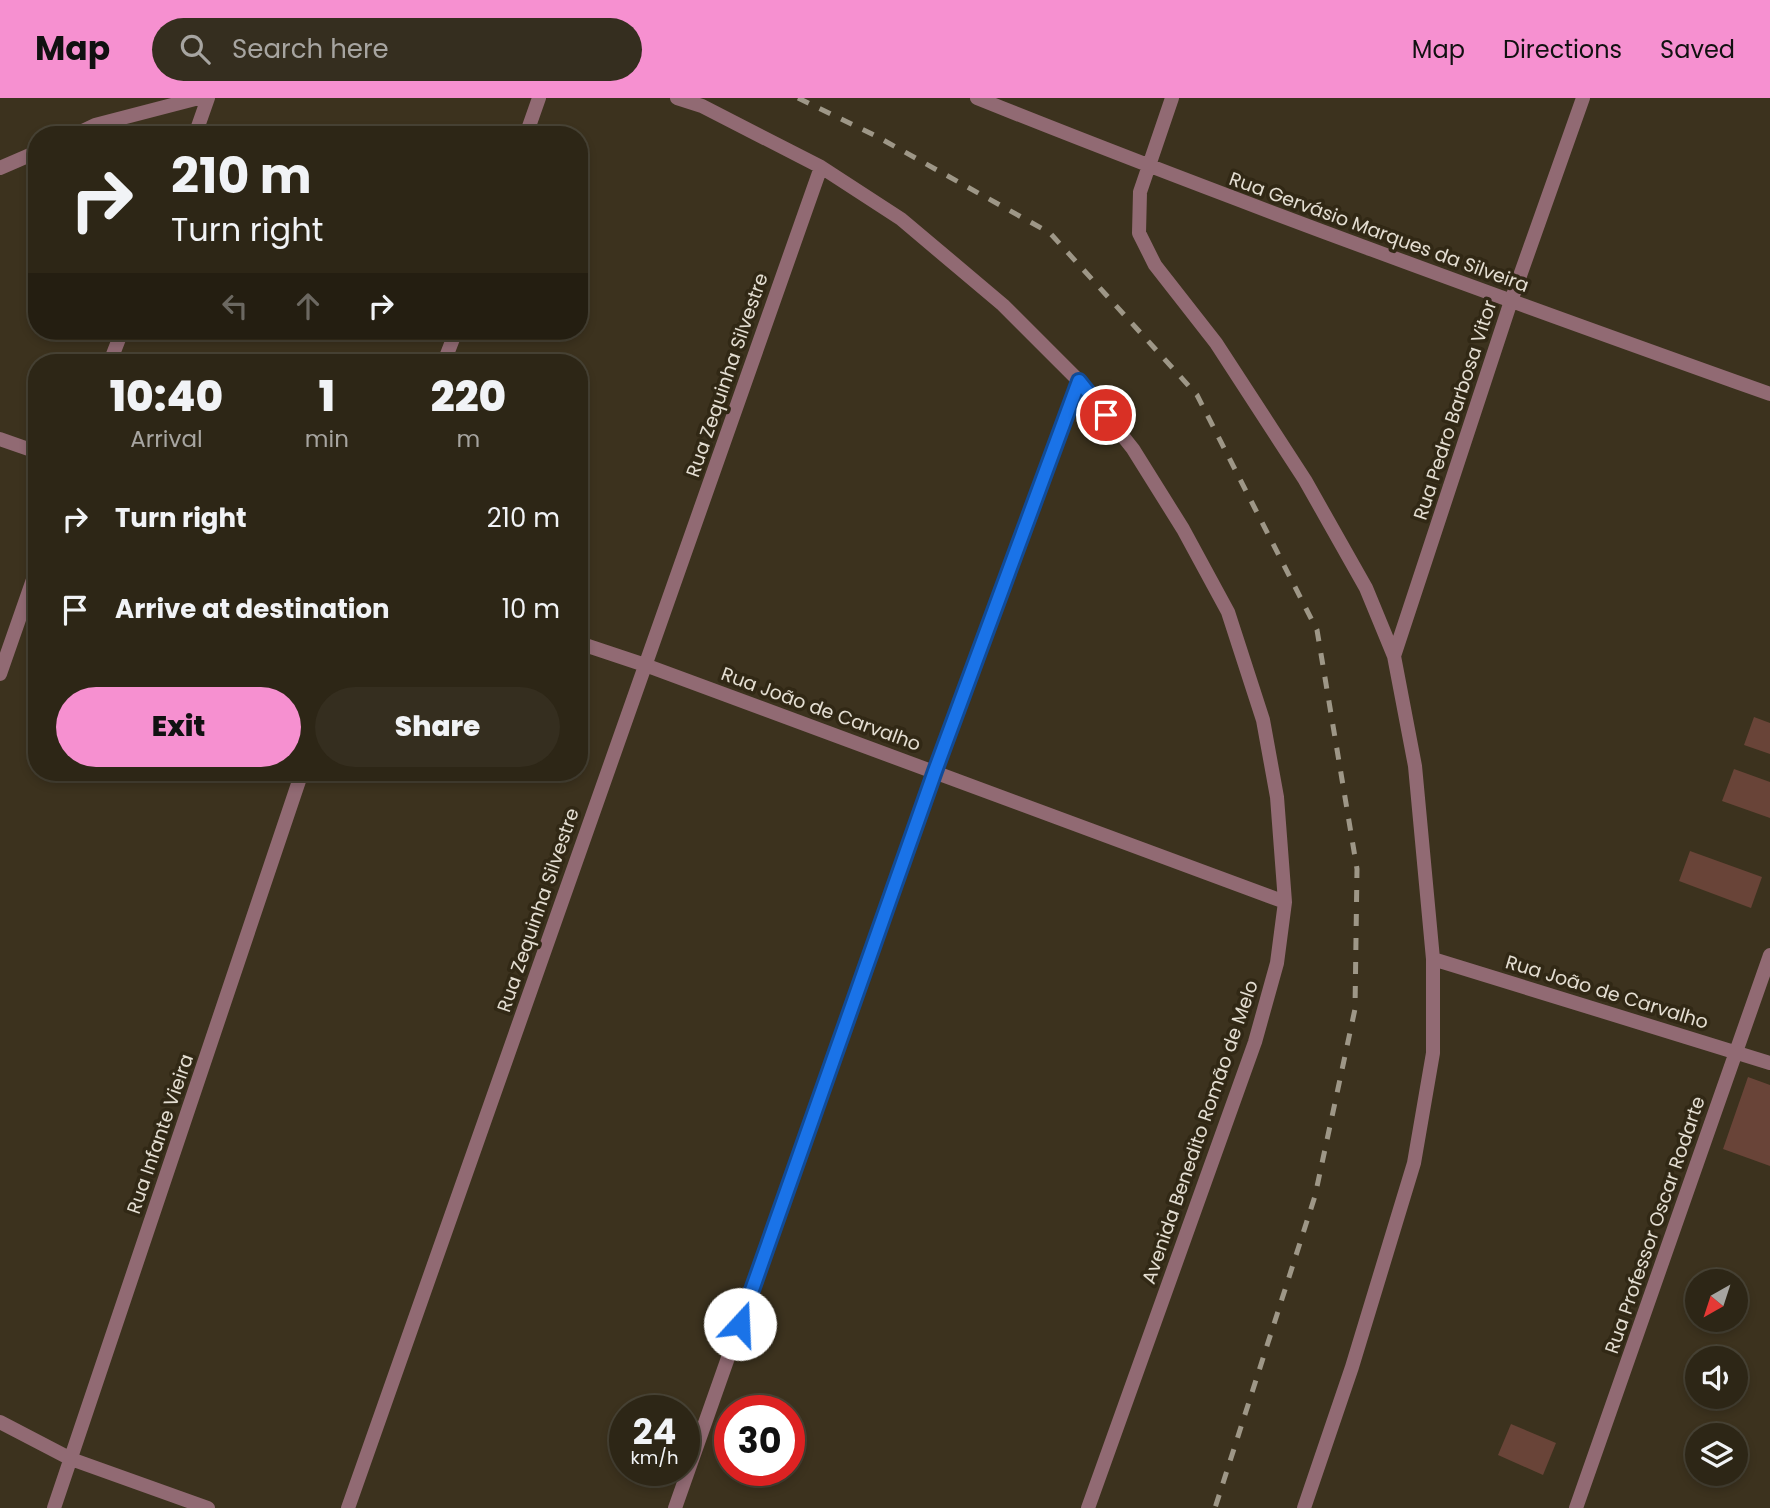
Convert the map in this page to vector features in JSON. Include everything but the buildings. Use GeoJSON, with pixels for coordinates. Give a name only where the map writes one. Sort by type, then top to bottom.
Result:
{"type":"FeatureCollection","features":[{"type":"Feature","properties":{"kind":"street"},"geometry":{"type":"LineString","coordinates":[[94,126],[199,98]]}},
{"type":"Feature","properties":{"kind":"street"},"geometry":{"type":"LineString","coordinates":[[198,126],[208,98]]}},
{"type":"Feature","properties":{"kind":"street"},"geometry":{"type":"LineString","coordinates":[[529,126],[539,98]]}},
{"type":"Feature","properties":{"kind":"street","name":"Avenida Benedito Romão de Melo"},"geometry":{"type":"LineString","coordinates":[[677,98],[702,106],[821,167],[901,219],[1003,305],[1079,381],[1133,449],[1183,529],[1228,612],[1263,720],[1277,797],[1285,902],[1277,963],[1255,1042],[1088,1508]]}},
{"type":"Feature","properties":{"kind":"street","name":"Rua Gervásio Marques da Silveira"},"geometry":{"type":"LineString","coordinates":[[977,98],[1148,166],[1511,302],[1770,394]]}},
{"type":"Feature","properties":{"kind":"street"},"geometry":{"type":"LineString","coordinates":[[1172,98],[1140,192],[1139,233],[1155,265],[1216,343],[1306,480],[1366,588],[1394,656],[1415,766],[1433,958],[1433,1053],[1413,1163],[1352,1367],[1304,1508]]}},
{"type":"Feature","properties":{"kind":"street","name":"Rua Pedro Barbosa Vitor"},"geometry":{"type":"LineString","coordinates":[[1394,656],[1511,302],[1583,98]]}},
{"type":"Feature","properties":{"kind":"street"},"geometry":{"type":"LineString","coordinates":[[0,168],[28,156]]}},
{"type":"Feature","properties":{"kind":"street","name":"Rua Zequinha Silvestre"},"geometry":{"type":"LineString","coordinates":[[348,1508],[821,167]]}},
{"type":"Feature","properties":{"kind":"street"},"geometry":{"type":"LineString","coordinates":[[675,1508],[935,771],[1079,381]]}},
{"type":"Feature","properties":{"kind":"street"},"geometry":{"type":"LineString","coordinates":[[0,439],[28,449]]}},
{"type":"Feature","properties":{"kind":"street"},"geometry":{"type":"LineString","coordinates":[[0,674],[28,594]]}},
{"type":"Feature","properties":{"kind":"street","name":"Rua João de Carvalho"},"geometry":{"type":"LineString","coordinates":[[588,646],[935,771],[1285,902]]}},
{"type":"Feature","properties":{"kind":"street","name":"Rua Infante Vieira"},"geometry":{"type":"LineString","coordinates":[[54,1508],[299,781]]}},
{"type":"Feature","properties":{"kind":"street","name":"Rua Professor Oscar Rodarte"},"geometry":{"type":"LineString","coordinates":[[1576,1508],[1770,955]]}},
{"type":"Feature","properties":{"kind":"street","name":"Rua João de Carvalho"},"geometry":{"type":"LineString","coordinates":[[1433,958],[1770,1063]]}},
{"type":"Feature","properties":{"kind":"street"},"geometry":{"type":"LineString","coordinates":[[0,1422],[71,1459],[208,1508]]}},
{"type":"Feature","properties":{"kind":"railway"},"geometry":{"type":"LineString","coordinates":[[798,98],[876,136],[1050,233],[1197,395],[1317,630],[1357,869],[1355,1009],[1315,1196],[1215,1508]]}},
{"type":"Feature","properties":{"kind":"route"},"geometry":{"type":"LineString","coordinates":[[740,1324],[935,771],[1079,381],[1106,415]]}}]}
